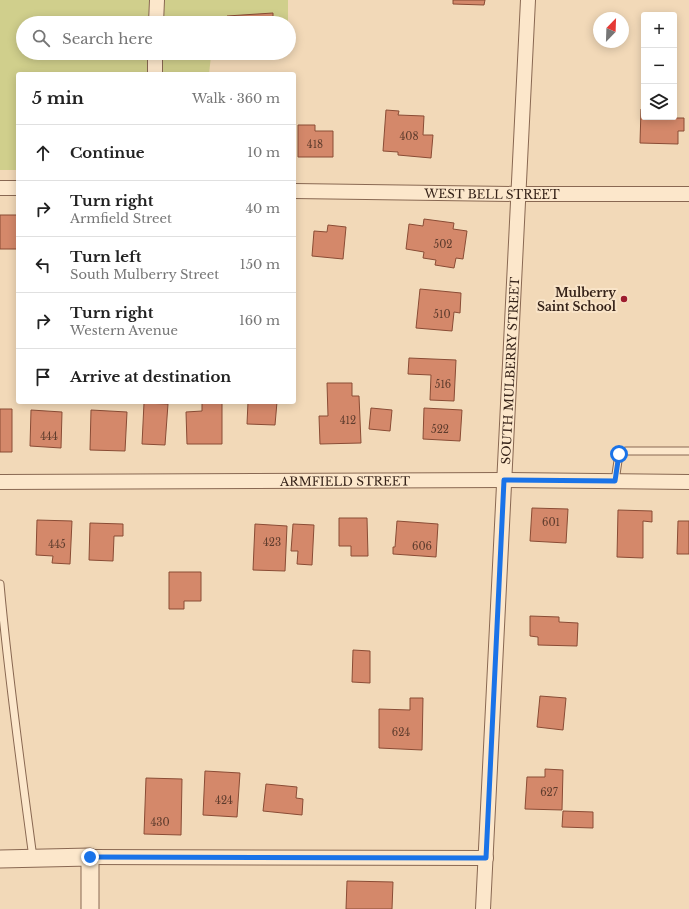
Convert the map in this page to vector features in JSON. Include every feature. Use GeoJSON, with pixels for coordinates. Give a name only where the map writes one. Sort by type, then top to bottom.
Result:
{"type":"FeatureCollection","features":[{"type":"Feature","properties":{"kind":"street"},"geometry":{"type":"LineString","coordinates":[[156,0],[156,16]]}},
{"type":"Feature","properties":{"kind":"street","name":"SOUTH MULBERRY STREET"},"geometry":{"type":"LineString","coordinates":[[483,909],[528,0]]}},
{"type":"Feature","properties":{"kind":"street"},"geometry":{"type":"LineString","coordinates":[[155,72],[156,60]]}},
{"type":"Feature","properties":{"kind":"street"},"geometry":{"type":"LineString","coordinates":[[0,188],[16,188]]}},
{"type":"Feature","properties":{"kind":"street","name":"WEST BELL STREET"},"geometry":{"type":"LineString","coordinates":[[296,191],[518,194],[689,194]]}},
{"type":"Feature","properties":{"kind":"street","name":"ARMFIELD STREET"},"geometry":{"type":"LineString","coordinates":[[0,482],[504,480],[689,482]]}},
{"type":"Feature","properties":{"kind":"street"},"geometry":{"type":"LineString","coordinates":[[90,857],[90,909]]}},
{"type":"Feature","properties":{"kind":"street"},"geometry":{"type":"LineString","coordinates":[[0,859],[90,857],[486,858]]}},
{"type":"Feature","properties":{"kind":"lane"},"geometry":{"type":"LineString","coordinates":[[615,481],[619,454],[626,452],[689,451]]}},
{"type":"Feature","properties":{"kind":"lane"},"geometry":{"type":"LineString","coordinates":[[0,584],[15,725],[33,858]]}},
{"type":"Feature","properties":{"kind":"shaded area"},"geometry":{"type":"Polygon","coordinates":[[[0,0],[288,0],[288,16],[16,16],[16,60],[211,60],[209,72],[16,72],[16,170],[0,170],[0,0]]]}},
{"type":"Feature","properties":{"kind":"building"},"geometry":{"type":"Polygon","coordinates":[[[453,0],[485,0],[484,5],[453,4],[453,0]]]}},
{"type":"Feature","properties":{"kind":"building"},"geometry":{"type":"Polygon","coordinates":[[[273,13],[273,16],[227,16],[273,13]]]}},
{"type":"Feature","properties":{"kind":"building"},"geometry":{"type":"Polygon","coordinates":[[[641,109],[641,120],[677,120],[677,118],[684,118],[684,131],[678,131],[678,144],[640,143],[641,109]]]}},
{"type":"Feature","properties":{"kind":"building"},"geometry":{"type":"Polygon","coordinates":[[[386,110],[399,111],[398,115],[424,116],[423,135],[433,135],[431,158],[398,155],[398,152],[383,151],[386,110]]]}},
{"type":"Feature","properties":{"kind":"building"},"geometry":{"type":"Polygon","coordinates":[[[298,125],[315,125],[315,131],[333,131],[333,157],[298,157],[298,125]]]}},
{"type":"Feature","properties":{"kind":"building"},"geometry":{"type":"Polygon","coordinates":[[[0,215],[16,215],[16,249],[0,249],[0,215]]]}},
{"type":"Feature","properties":{"kind":"building"},"geometry":{"type":"Polygon","coordinates":[[[424,219],[454,223],[453,229],[467,231],[463,259],[456,258],[454,268],[435,265],[436,260],[423,258],[424,252],[406,249],[409,224],[423,226],[424,219]]]}},
{"type":"Feature","properties":{"kind":"building"},"geometry":{"type":"Polygon","coordinates":[[[328,225],[346,227],[343,259],[312,256],[314,231],[327,232],[328,225]]]}},
{"type":"Feature","properties":{"kind":"building"},"geometry":{"type":"Polygon","coordinates":[[[420,289],[461,293],[460,313],[454,312],[452,331],[416,328],[420,289]]]}},
{"type":"Feature","properties":{"kind":"building"},"geometry":{"type":"Polygon","coordinates":[[[409,358],[456,360],[454,401],[430,400],[431,375],[408,374],[409,358]]]}},
{"type":"Feature","properties":{"kind":"building"},"geometry":{"type":"Polygon","coordinates":[[[327,383],[352,383],[352,396],[359,396],[361,443],[320,444],[319,416],[328,416],[327,383]]]}},
{"type":"Feature","properties":{"kind":"building"},"geometry":{"type":"Polygon","coordinates":[[[144,404],[168,404],[165,445],[142,444],[144,404]]]}},
{"type":"Feature","properties":{"kind":"building"},"geometry":{"type":"Polygon","coordinates":[[[202,404],[222,404],[222,444],[187,444],[186,412],[202,411],[202,404]]]}},
{"type":"Feature","properties":{"kind":"building"},"geometry":{"type":"Polygon","coordinates":[[[248,404],[277,404],[275,425],[247,424],[248,404]]]}},
{"type":"Feature","properties":{"kind":"building"},"geometry":{"type":"Polygon","coordinates":[[[371,408],[392,410],[390,431],[369,429],[371,408]]]}},
{"type":"Feature","properties":{"kind":"building"},"geometry":{"type":"Polygon","coordinates":[[[424,408],[462,410],[460,441],[423,439],[424,408]]]}},
{"type":"Feature","properties":{"kind":"building"},"geometry":{"type":"Polygon","coordinates":[[[0,409],[12,409],[12,452],[0,452],[0,409]]]}},
{"type":"Feature","properties":{"kind":"building"},"geometry":{"type":"Polygon","coordinates":[[[31,410],[62,412],[61,448],[30,446],[31,410]]]}},
{"type":"Feature","properties":{"kind":"building"},"geometry":{"type":"Polygon","coordinates":[[[91,410],[127,412],[125,451],[90,450],[91,410]]]}},
{"type":"Feature","properties":{"kind":"building"},"geometry":{"type":"Polygon","coordinates":[[[532,508],[568,509],[566,543],[530,541],[532,508]]]}},
{"type":"Feature","properties":{"kind":"building"},"geometry":{"type":"Polygon","coordinates":[[[618,510],[652,511],[652,522],[643,521],[643,558],[617,557],[618,510]]]}},
{"type":"Feature","properties":{"kind":"building"},"geometry":{"type":"Polygon","coordinates":[[[339,518],[367,518],[368,556],[351,556],[351,546],[339,546],[339,518]]]}},
{"type":"Feature","properties":{"kind":"building"},"geometry":{"type":"Polygon","coordinates":[[[37,520],[72,521],[70,564],[52,563],[53,556],[36,555],[37,520]]]}},
{"type":"Feature","properties":{"kind":"building"},"geometry":{"type":"Polygon","coordinates":[[[397,521],[438,524],[436,557],[393,554],[397,521]]]}},
{"type":"Feature","properties":{"kind":"building"},"geometry":{"type":"Polygon","coordinates":[[[678,521],[689,521],[689,554],[677,554],[678,521]]]}},
{"type":"Feature","properties":{"kind":"building"},"geometry":{"type":"Polygon","coordinates":[[[90,523],[123,524],[123,536],[114,536],[113,561],[89,560],[90,523]]]}},
{"type":"Feature","properties":{"kind":"building"},"geometry":{"type":"Polygon","coordinates":[[[255,524],[287,526],[285,571],[253,570],[255,524]]]}},
{"type":"Feature","properties":{"kind":"building"},"geometry":{"type":"Polygon","coordinates":[[[293,524],[314,525],[312,565],[297,564],[298,551],[291,551],[293,524]]]}},
{"type":"Feature","properties":{"kind":"building"},"geometry":{"type":"Polygon","coordinates":[[[169,572],[201,572],[201,601],[184,601],[184,609],[169,609],[169,572]]]}},
{"type":"Feature","properties":{"kind":"building"},"geometry":{"type":"Polygon","coordinates":[[[530,616],[559,617],[559,622],[578,623],[577,646],[538,645],[538,637],[530,636],[530,616]]]}},
{"type":"Feature","properties":{"kind":"building"},"geometry":{"type":"Polygon","coordinates":[[[353,650],[370,651],[370,683],[352,682],[353,650]]]}},
{"type":"Feature","properties":{"kind":"building"},"geometry":{"type":"Polygon","coordinates":[[[540,696],[566,698],[563,730],[537,727],[540,696]]]}},
{"type":"Feature","properties":{"kind":"building"},"geometry":{"type":"Polygon","coordinates":[[[410,698],[423,698],[422,750],[379,748],[379,709],[410,710],[410,698]]]}},
{"type":"Feature","properties":{"kind":"building"},"geometry":{"type":"Polygon","coordinates":[[[545,769],[563,770],[562,810],[525,809],[527,777],[545,777],[545,769]]]}},
{"type":"Feature","properties":{"kind":"building"},"geometry":{"type":"Polygon","coordinates":[[[205,771],[240,773],[237,817],[203,815],[205,771]]]}},
{"type":"Feature","properties":{"kind":"building"},"geometry":{"type":"Polygon","coordinates":[[[146,778],[182,779],[181,835],[144,834],[146,778]]]}},
{"type":"Feature","properties":{"kind":"building"},"geometry":{"type":"Polygon","coordinates":[[[266,784],[297,787],[296,798],[303,799],[302,815],[263,811],[266,784]]]}},
{"type":"Feature","properties":{"kind":"building"},"geometry":{"type":"Polygon","coordinates":[[[563,811],[593,812],[593,828],[562,827],[563,811]]]}},
{"type":"Feature","properties":{"kind":"building"},"geometry":{"type":"Polygon","coordinates":[[[347,881],[393,882],[392,909],[346,909],[347,881]]]}},
{"type":"Feature","properties":{"kind":"place","name":"Mulberry Saint School"},"geometry":{"type":"Point","coordinates":[624,299]}},
{"type":"Feature","properties":{"kind":"route"},"geometry":{"type":"LineString","coordinates":[[90,857],[486,858],[504,480],[615,481],[619,454]]}}]}
